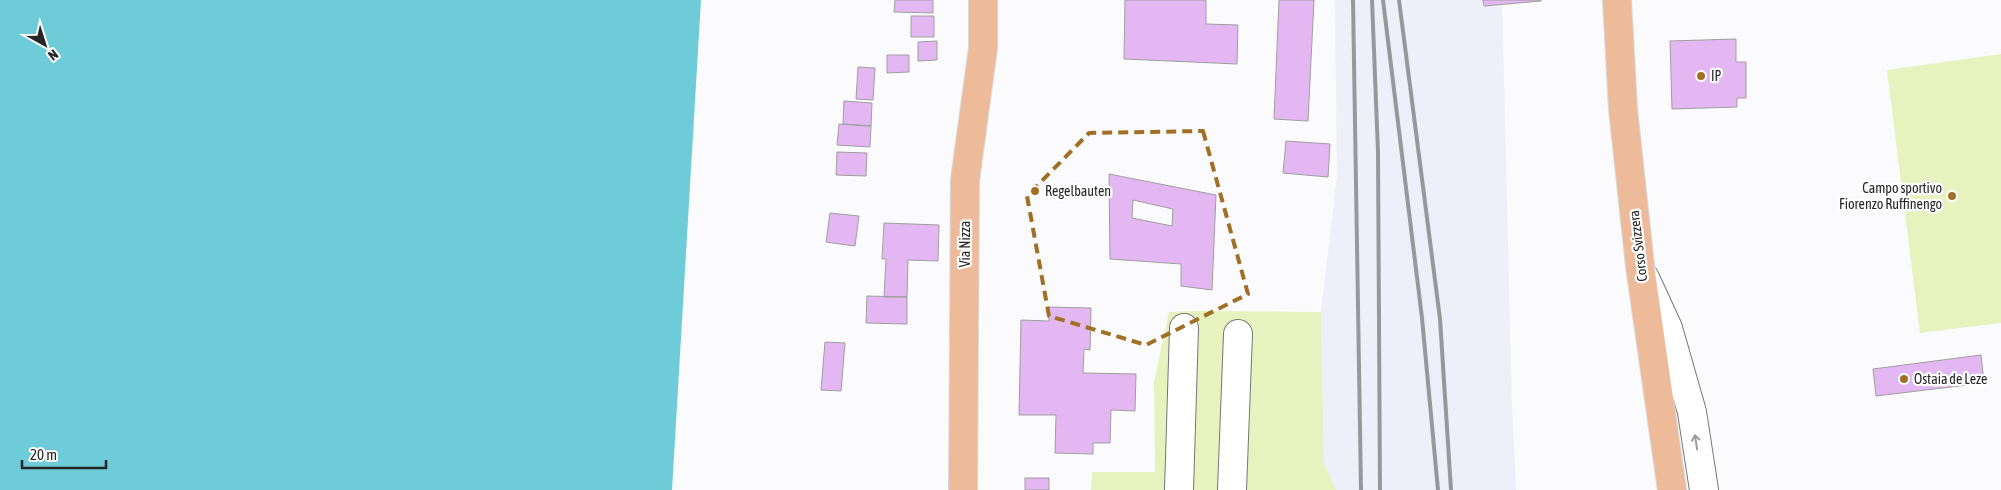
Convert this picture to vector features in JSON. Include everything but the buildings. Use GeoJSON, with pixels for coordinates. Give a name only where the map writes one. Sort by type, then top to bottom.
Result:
{"type":"FeatureCollection","features":[{"type":"Feature","properties":{"kind":"main road","name":"Via Nizza"},"geometry":{"type":"LineString","coordinates":[[963,490],[965,180],[982,48],[983,0]]}},
{"type":"Feature","properties":{"kind":"main road","name":"Corso Svizzera"},"geometry":{"type":"LineString","coordinates":[[1620,4],[1623,109],[1640,266],[1672,490]]}},
{"type":"Feature","properties":{"kind":"street"},"geometry":{"type":"LineString","coordinates":[[1640,266],[1668,328],[1692,412],[1704,490]]}},
{"type":"Feature","properties":{"kind":"street"},"geometry":{"type":"LineString","coordinates":[[1179,490],[1184,328]]}},
{"type":"Feature","properties":{"kind":"street"},"geometry":{"type":"LineString","coordinates":[[1232,490],[1238,334]]}},
{"type":"Feature","properties":{"kind":"highlighted area"},"geometry":{"type":"Polygon","coordinates":[[[1203,131],[1248,294],[1146,345],[1049,316],[1027,196],[1089,133],[1203,131]]]}},
{"type":"Feature","properties":{"kind":"shaded area"},"geometry":{"type":"Polygon","coordinates":[[[1335,0],[1502,0],[1512,407],[1516,490],[1336,490],[1324,463],[1321,312],[1337,176],[1335,0]]]}},
{"type":"Feature","properties":{"kind":"green space","name":"Campo sportivo Fiorenzo Ruffinengo"},"geometry":{"type":"Polygon","coordinates":[[[2001,54],[2001,323],[1920,333],[1887,70],[2001,54]]]}},
{"type":"Feature","properties":{"kind":"green space"},"geometry":{"type":"Polygon","coordinates":[[[1169,312],[1321,312],[1324,463],[1336,490],[1091,490],[1092,472],[1155,472],[1154,382],[1169,312]]]}},
{"type":"Feature","properties":{"kind":"water"},"geometry":{"type":"Polygon","coordinates":[[[0,0],[701,0],[672,490],[0,490],[0,0]]]}},
{"type":"Feature","properties":{"kind":"railway"},"geometry":{"type":"LineString","coordinates":[[1353,0],[1361,490]]}},
{"type":"Feature","properties":{"kind":"railway"},"geometry":{"type":"LineString","coordinates":[[1372,0],[1378,152],[1380,490]]}},
{"type":"Feature","properties":{"kind":"railway"},"geometry":{"type":"LineString","coordinates":[[1383,0],[1422,318],[1438,490]]}},
{"type":"Feature","properties":{"kind":"railway"},"geometry":{"type":"LineString","coordinates":[[1399,0],[1440,319],[1451,490]]}},
{"type":"Feature","properties":{"kind":"place","name":"IP"},"geometry":{"type":"Point","coordinates":[1701,76]}},
{"type":"Feature","properties":{"kind":"place","name":"Regelbauten"},"geometry":{"type":"Point","coordinates":[1035,191]}},
{"type":"Feature","properties":{"kind":"place","name":"Campo sportivo Fiorenzo Ruffinengo"},"geometry":{"type":"Point","coordinates":[1952,196]}},
{"type":"Feature","properties":{"kind":"place","name":"Ostaia de Leze"},"geometry":{"type":"Point","coordinates":[1904,379]}}]}
